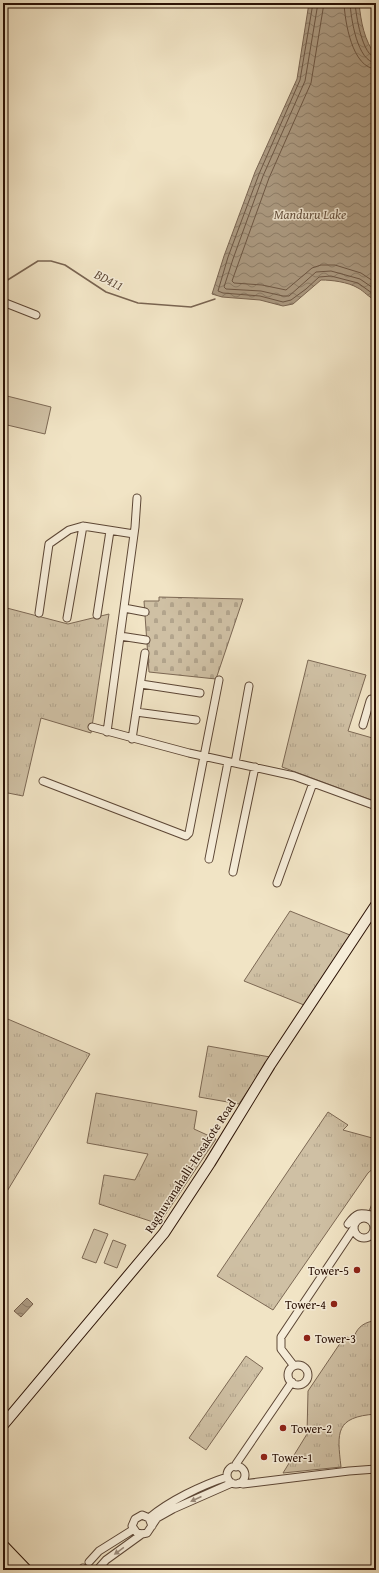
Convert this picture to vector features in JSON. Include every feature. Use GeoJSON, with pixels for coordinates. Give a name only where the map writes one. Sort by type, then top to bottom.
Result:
{"type":"FeatureCollection","features":[{"type":"Feature","properties":{"kind":"main road","name":"Raghuvanahalli-Hosakote Road"},"geometry":{"type":"LineString","coordinates":[[3,1425],[164,1233],[210,1163],[270,1065],[376,905]]}},
{"type":"Feature","properties":{"kind":"main road"},"geometry":{"type":"LineString","coordinates":[[3,1546],[26,1570]]}},
{"type":"Feature","properties":{"kind":"main road"},"geometry":{"type":"LineString","coordinates":[[3,1560],[13,1570]]}},
{"type":"Feature","properties":{"kind":"street"},"geometry":{"type":"LineString","coordinates":[[3,302],[36,315]]}},
{"type":"Feature","properties":{"kind":"street"},"geometry":{"type":"LineString","coordinates":[[106,732],[134,534],[137,498]]}},
{"type":"Feature","properties":{"kind":"street"},"geometry":{"type":"LineString","coordinates":[[39,613],[49,544],[69,530],[83,526],[134,534]]}},
{"type":"Feature","properties":{"kind":"street"},"geometry":{"type":"LineString","coordinates":[[67,618],[83,526]]}},
{"type":"Feature","properties":{"kind":"street"},"geometry":{"type":"LineString","coordinates":[[97,615],[110,530]]}},
{"type":"Feature","properties":{"kind":"street"},"geometry":{"type":"LineString","coordinates":[[124,608],[144,612]]}},
{"type":"Feature","properties":{"kind":"street"},"geometry":{"type":"LineString","coordinates":[[120,636],[146,640]]}},
{"type":"Feature","properties":{"kind":"street"},"geometry":{"type":"LineString","coordinates":[[132,739],[145,654]]}},
{"type":"Feature","properties":{"kind":"street"},"geometry":{"type":"LineString","coordinates":[[43,781],[186,836],[189,833],[219,680]]}},
{"type":"Feature","properties":{"kind":"street"},"geometry":{"type":"LineString","coordinates":[[141,684],[200,693]]}},
{"type":"Feature","properties":{"kind":"street"},"geometry":{"type":"LineString","coordinates":[[209,859],[249,686]]}},
{"type":"Feature","properties":{"kind":"street"},"geometry":{"type":"LineString","coordinates":[[363,725],[370,700],[376,699]]}},
{"type":"Feature","properties":{"kind":"street"},"geometry":{"type":"LineString","coordinates":[[136,712],[196,720]]}},
{"type":"Feature","properties":{"kind":"street"},"geometry":{"type":"LineString","coordinates":[[92,727],[132,739],[294,776],[376,806]]}},
{"type":"Feature","properties":{"kind":"street"},"geometry":{"type":"LineString","coordinates":[[233,872],[255,767]]}},
{"type":"Feature","properties":{"kind":"street"},"geometry":{"type":"LineString","coordinates":[[277,883],[313,783]]}},
{"type":"Feature","properties":{"kind":"street"},"geometry":{"type":"LineString","coordinates":[[294,1366],[282,1349],[281,1337],[351,1226],[354,1216],[358,1213],[376,1216]]}},
{"type":"Feature","properties":{"kind":"street"},"geometry":{"type":"LineString","coordinates":[[365,1218],[375,1227],[369,1236],[363,1238],[356,1233],[351,1226],[359,1220],[365,1218]]}},
{"type":"Feature","properties":{"kind":"street"},"geometry":{"type":"LineString","coordinates":[[300,1365],[305,1368],[308,1377],[302,1384],[292,1382],[289,1378],[288,1372],[294,1366],[300,1365]]}},
{"type":"Feature","properties":{"kind":"street"},"geometry":{"type":"LineString","coordinates":[[236,1467],[236,1464],[292,1382]]}},
{"type":"Feature","properties":{"kind":"street"},"geometry":{"type":"LineString","coordinates":[[149,1518],[157,1511],[194,1490],[244,1479],[244,1474],[241,1469],[236,1467],[229,1470],[233,1481]]}},
{"type":"Feature","properties":{"kind":"street"},"geometry":{"type":"LineString","coordinates":[[98,1569],[106,1560],[142,1534],[150,1530],[157,1518],[233,1481],[243,1484],[376,1469]]}},
{"type":"Feature","properties":{"kind":"street"},"geometry":{"type":"LineString","coordinates":[[142,1534],[137,1533],[134,1529],[133,1522],[138,1516],[146,1516],[149,1518],[152,1526]]}},
{"type":"Feature","properties":{"kind":"street"},"geometry":{"type":"LineString","coordinates":[[89,1562],[99,1551],[134,1529]]}},
{"type":"Feature","properties":{"kind":"green space"},"geometry":{"type":"Polygon","coordinates":[[[3,395],[51,407],[45,434],[3,424],[3,395]]]}},
{"type":"Feature","properties":{"kind":"green space"},"geometry":{"type":"Polygon","coordinates":[[[159,597],[243,599],[216,679],[149,672],[144,601],[159,601],[159,597]]]}},
{"type":"Feature","properties":{"kind":"green space"},"geometry":{"type":"Polygon","coordinates":[[[3,607],[68,624],[109,614],[91,733],[41,718],[23,796],[3,792],[3,607]]]}},
{"type":"Feature","properties":{"kind":"green space"},"geometry":{"type":"Polygon","coordinates":[[[308,660],[366,675],[348,731],[376,739],[376,795],[374,801],[282,767],[308,660]]]}},
{"type":"Feature","properties":{"kind":"green space"},"geometry":{"type":"Polygon","coordinates":[[[290,911],[350,935],[304,1005],[244,981],[290,911]]]}},
{"type":"Feature","properties":{"kind":"green space"},"geometry":{"type":"Polygon","coordinates":[[[3,1017],[90,1054],[6,1193],[4,1231],[3,1017]]]}},
{"type":"Feature","properties":{"kind":"green space"},"geometry":{"type":"Polygon","coordinates":[[[208,1046],[270,1057],[239,1104],[199,1097],[208,1046]]]}},
{"type":"Feature","properties":{"kind":"green space"},"geometry":{"type":"Polygon","coordinates":[[[96,1093],[197,1111],[194,1129],[216,1139],[159,1224],[99,1204],[104,1175],[135,1180],[148,1154],[87,1143],[96,1093]]]}},
{"type":"Feature","properties":{"kind":"green space"},"geometry":{"type":"Polygon","coordinates":[[[328,1112],[348,1125],[343,1130],[376,1139],[376,1166],[368,1173],[273,1310],[217,1276],[328,1112]]]}},
{"type":"Feature","properties":{"kind":"green space"},"geometry":{"type":"Polygon","coordinates":[[[376,1202],[376,1233],[366,1218],[372,1204],[376,1202]]]}},
{"type":"Feature","properties":{"kind":"green space"},"geometry":{"type":"Polygon","coordinates":[[[94,1229],[108,1234],[96,1263],[82,1258],[94,1229]]]}},
{"type":"Feature","properties":{"kind":"green space"},"geometry":{"type":"Polygon","coordinates":[[[113,1240],[126,1245],[117,1268],[104,1263],[113,1240]]]}},
{"type":"Feature","properties":{"kind":"green space"},"geometry":{"type":"Polygon","coordinates":[[[373,1321],[376,1329],[376,1354],[371,1359],[376,1370],[376,1414],[353,1419],[346,1423],[342,1428],[339,1444],[341,1467],[283,1473],[307,1434],[308,1391],[345,1336],[353,1340],[360,1327],[373,1321]]]}},
{"type":"Feature","properties":{"kind":"green space"},"geometry":{"type":"Polygon","coordinates":[[[246,1356],[263,1368],[206,1450],[189,1438],[246,1356]]]}},
{"type":"Feature","properties":{"kind":"water","name":"Manduru Lake"},"geometry":{"type":"Polygon","coordinates":[[[309,3],[359,3],[364,31],[376,56],[376,300],[350,284],[325,280],[321,280],[293,304],[283,306],[260,300],[222,297],[212,294],[224,256],[255,172],[297,79],[309,3]]]}},
{"type":"Feature","properties":{"kind":"water"},"geometry":{"type":"Polygon","coordinates":[[[27,1298],[33,1304],[21,1317],[14,1311],[27,1298]]]}},
{"type":"Feature","properties":{"kind":"waterway","name":"BD411"},"geometry":{"type":"LineString","coordinates":[[3,281],[6,281],[38,261],[51,261],[65,265],[106,292],[138,303],[191,307],[215,299]]}},
{"type":"Feature","properties":{"kind":"place","name":"Tower-5"},"geometry":{"type":"Point","coordinates":[357,1270]}},
{"type":"Feature","properties":{"kind":"place","name":"Tower-4"},"geometry":{"type":"Point","coordinates":[334,1304]}},
{"type":"Feature","properties":{"kind":"place","name":"Tower-3"},"geometry":{"type":"Point","coordinates":[307,1338]}},
{"type":"Feature","properties":{"kind":"place","name":"Tower-2"},"geometry":{"type":"Point","coordinates":[283,1428]}},
{"type":"Feature","properties":{"kind":"place","name":"Tower-1"},"geometry":{"type":"Point","coordinates":[264,1457]}}]}
